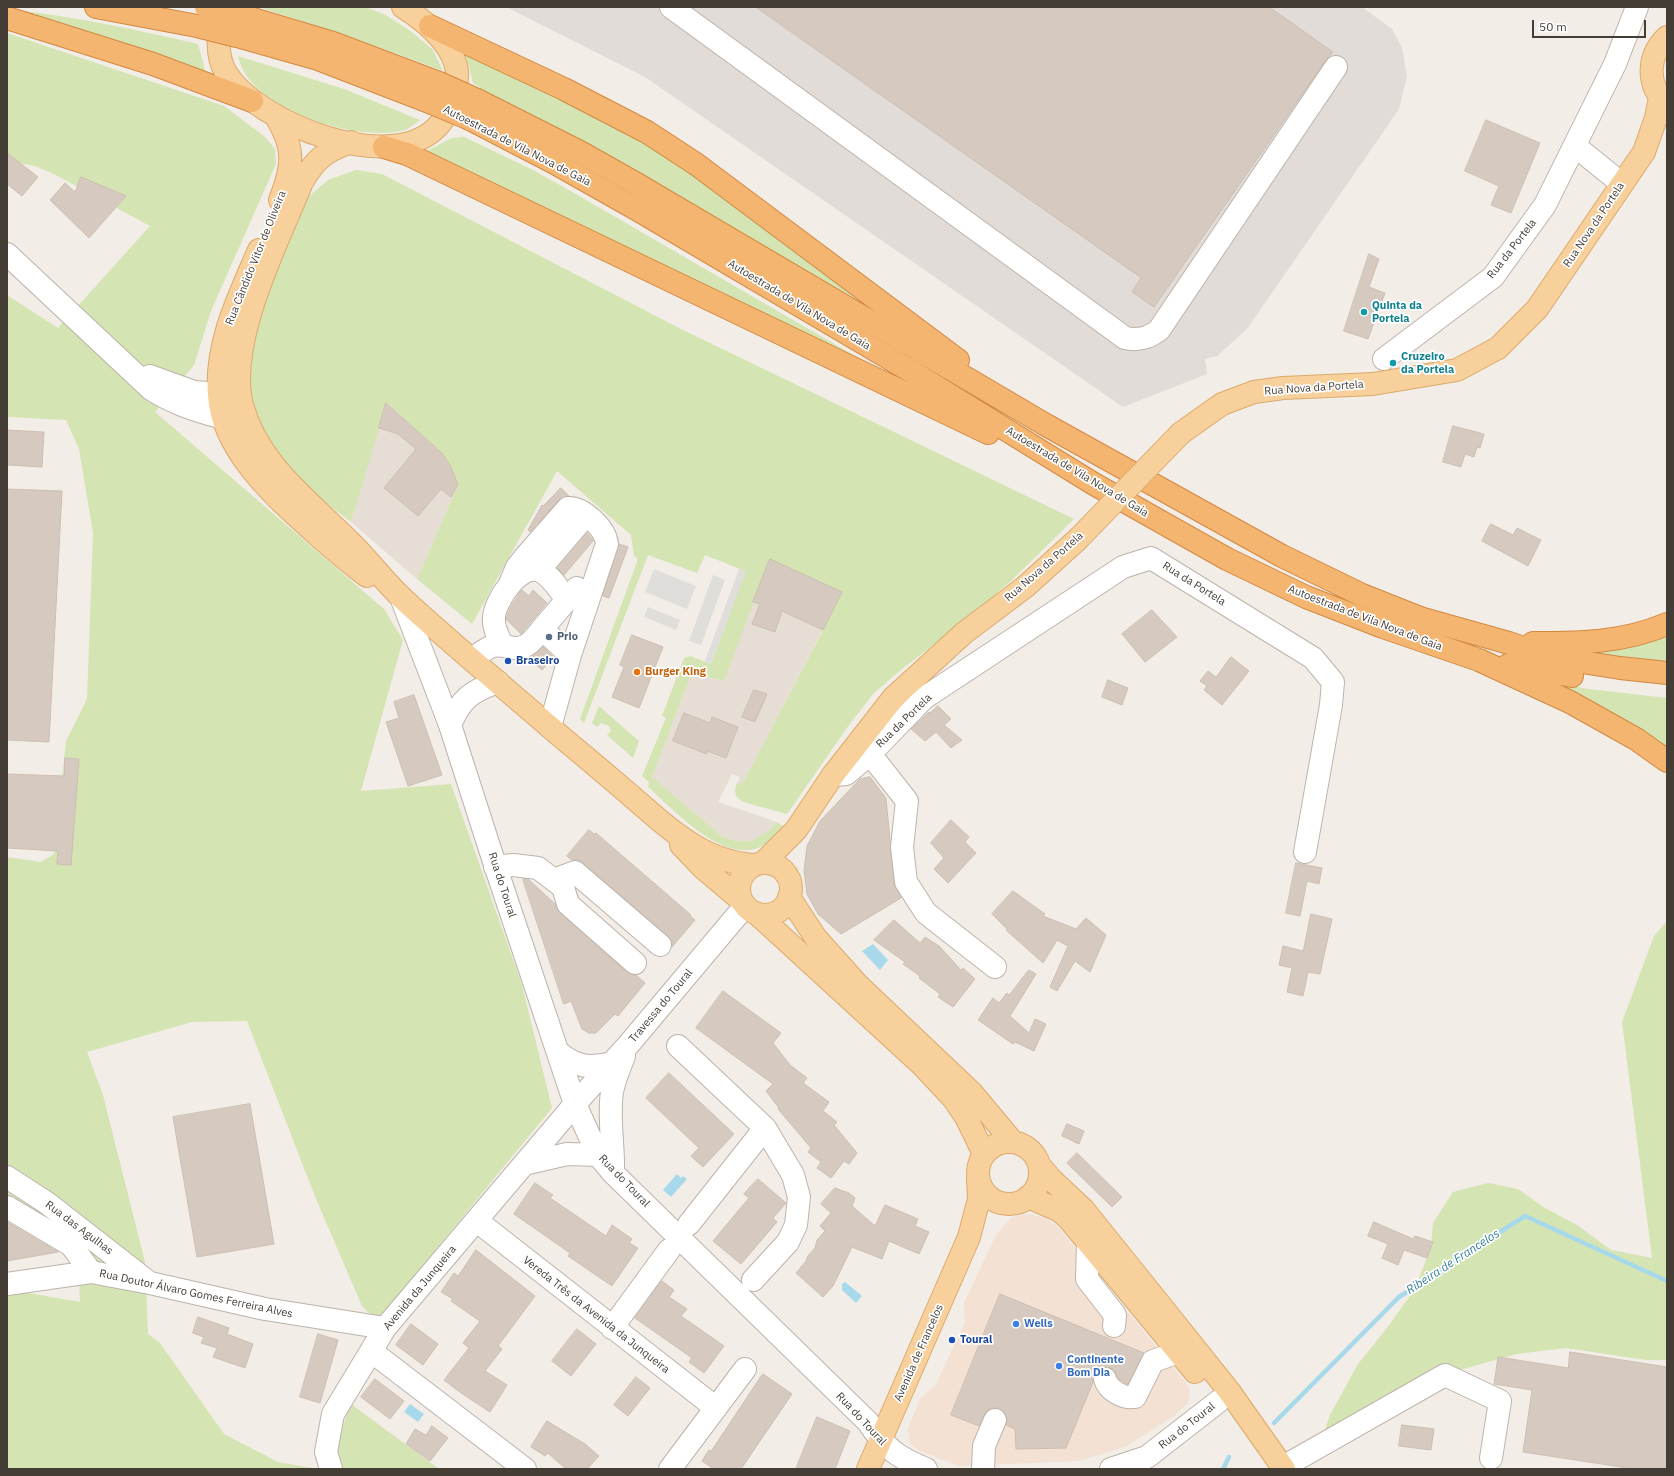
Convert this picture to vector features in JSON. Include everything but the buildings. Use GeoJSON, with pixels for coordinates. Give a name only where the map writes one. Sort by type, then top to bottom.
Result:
{"type":"FeatureCollection","features":[{"type":"Feature","properties":{"kind":"highway","name":"Autoestrada de Vila Nova de Gaia"},"geometry":{"type":"LineString","coordinates":[[96,7],[236,19],[318,60],[436,93],[474,110],[580,152],[1046,425],[1282,556],[1362,595],[1420,618],[1509,643]]}},
{"type":"Feature","properties":{"kind":"highway"},"geometry":{"type":"LineString","coordinates":[[7,18],[153,64],[252,100]]}},
{"type":"Feature","properties":{"kind":"highway"},"geometry":{"type":"LineString","coordinates":[[430,26],[564,89],[653,136],[696,164],[1046,425]]}},
{"type":"Feature","properties":{"kind":"highway","name":"Autoestrada de Vila Nova de Gaia"},"geometry":{"type":"LineString","coordinates":[[474,110],[553,162],[638,210],[914,373],[1094,484],[1179,533],[1276,583],[1384,627],[1479,660]]}},
{"type":"Feature","properties":{"kind":"highway"},"geometry":{"type":"LineString","coordinates":[[384,146],[407,154],[1094,484]]}},
{"type":"Feature","properties":{"kind":"highway"},"geometry":{"type":"LineString","coordinates":[[1509,643],[1572,644],[1600,642],[1631,636],[1667,624]]}},
{"type":"Feature","properties":{"kind":"highway"},"geometry":{"type":"LineString","coordinates":[[1509,643],[1550,657],[1613,667],[1667,673]]}},
{"type":"Feature","properties":{"kind":"highway"},"geometry":{"type":"LineString","coordinates":[[1479,660],[1617,683],[1667,688]]}},
{"type":"Feature","properties":{"kind":"highway"},"geometry":{"type":"LineString","coordinates":[[1479,660],[1606,720],[1667,761]]}},
{"type":"Feature","properties":{"kind":"main road","name":"Rua Cândido Vitor de Oliveira"},"geometry":{"type":"LineString","coordinates":[[236,19],[221,22],[219,32],[219,55],[226,72],[236,86],[252,100],[275,115],[312,132],[352,142],[384,146],[403,145],[422,138],[436,128],[447,113],[454,97],[457,81],[456,66],[446,46],[430,26],[403,7]]}},
{"type":"Feature","properties":{"kind":"main road","name":"Rua Nova da Portela"},"geometry":{"type":"LineString","coordinates":[[1644,152],[1663,102],[1653,85],[1651,70],[1654,56],[1661,43],[1667,37]]}},
{"type":"Feature","properties":{"kind":"main road","name":"Rua Cândido Vitor de Oliveira"},"geometry":{"type":"LineString","coordinates":[[226,405],[222,353],[230,318],[288,181],[292,163],[290,147],[275,115]]}},
{"type":"Feature","properties":{"kind":"main road","name":"Rua Nova da Portela"},"geometry":{"type":"LineString","coordinates":[[758,864],[796,830],[834,775],[894,697],[964,633],[1025,587],[1078,539],[1181,432],[1222,404],[1254,392],[1283,388],[1373,384],[1457,370],[1498,348],[1537,309],[1621,183],[1644,152],[1667,135]]}},
{"type":"Feature","properties":{"kind":"main road","name":"Rua Cândido Vitor de Oliveira"},"geometry":{"type":"LineString","coordinates":[[226,405],[239,376],[241,352],[256,298],[302,182],[316,160],[334,148],[352,142]]}},
{"type":"Feature","properties":{"kind":"main road"},"geometry":{"type":"LineString","coordinates":[[226,405],[247,421],[254,437],[267,457],[286,480],[348,540],[401,597],[550,727],[667,826],[696,847],[722,859],[739,864],[778,866],[816,938],[858,985],[972,1093],[1012,1141]]}},
{"type":"Feature","properties":{"kind":"main road"},"geometry":{"type":"LineString","coordinates":[[226,405],[245,461],[258,479],[279,501],[351,565],[401,597]]}},
{"type":"Feature","properties":{"kind":"main road"},"geometry":{"type":"LineString","coordinates":[[667,826],[702,867],[938,1082],[953,1098],[966,1117],[984,1154]]}},
{"type":"Feature","properties":{"kind":"main road","name":"Rua Nova da Portela"},"geometry":{"type":"LineString","coordinates":[[789,887],[796,830]]}},
{"type":"Feature","properties":{"kind":"main road"},"geometry":{"type":"LineString","coordinates":[[747,907],[739,884],[742,876],[747,870],[758,864]]}},
{"type":"Feature","properties":{"kind":"main road"},"geometry":{"type":"LineString","coordinates":[[747,907],[772,914],[780,910],[789,887]]}},
{"type":"Feature","properties":{"kind":"main road"},"geometry":{"type":"LineString","coordinates":[[1012,1141],[1021,1143],[1029,1148],[1036,1156],[1041,1174],[1039,1183],[1028,1197],[1021,1202],[1006,1204],[995,1201],[987,1195],[981,1187],[978,1178],[980,1161],[984,1154],[996,1144],[1012,1141]]}},
{"type":"Feature","properties":{"kind":"main road"},"geometry":{"type":"LineString","coordinates":[[1039,1164],[1052,1180],[1082,1209],[1162,1306],[1229,1391],[1284,1468]]}},
{"type":"Feature","properties":{"kind":"main road","name":"Avenida de Francelos"},"geometry":{"type":"LineString","coordinates":[[868,1469],[969,1237],[979,1199],[978,1178]]}},
{"type":"Feature","properties":{"kind":"main road"},"geometry":{"type":"LineString","coordinates":[[1028,1197],[1058,1210],[1088,1243],[1219,1401],[1264,1441]]}},
{"type":"Feature","properties":{"kind":"main road","name":"Avenida de Francelos"},"geometry":{"type":"LineString","coordinates":[[969,1237],[997,1210],[1006,1204]]}},
{"type":"Feature","properties":{"kind":"street"},"geometry":{"type":"LineString","coordinates":[[671,7],[1118,333],[1125,338],[1134,340],[1150,337],[1159,330],[1336,67]]}},
{"type":"Feature","properties":{"kind":"street","name":"Rua da Portela"},"geometry":{"type":"LineString","coordinates":[[1384,359],[1493,277],[1545,205],[1615,64],[1637,7]]}},
{"type":"Feature","properties":{"kind":"street"},"geometry":{"type":"LineString","coordinates":[[1575,146],[1621,183]]}},
{"type":"Feature","properties":{"kind":"street"},"geometry":{"type":"LineString","coordinates":[[7,254],[121,360],[162,382],[194,392],[226,405]]}},
{"type":"Feature","properties":{"kind":"street"},"geometry":{"type":"LineString","coordinates":[[509,586],[517,567],[568,508],[574,508],[586,515],[604,531],[607,544],[570,655],[550,727]]}},
{"type":"Feature","properties":{"kind":"street"},"geometry":{"type":"LineString","coordinates":[[539,570],[586,515]]}},
{"type":"Feature","properties":{"kind":"street"},"geometry":{"type":"LineString","coordinates":[[472,659],[492,646],[502,644],[515,648],[523,647],[531,642],[603,557]]}},
{"type":"Feature","properties":{"kind":"street","name":"Rua da Portela"},"geometry":{"type":"LineString","coordinates":[[834,775],[846,774],[870,754],[924,698],[1123,567],[1151,558],[1313,658],[1332,682],[1332,705],[1305,852]]}},
{"type":"Feature","properties":{"kind":"street"},"geometry":{"type":"LineString","coordinates":[[502,644],[494,626],[496,605],[509,586],[521,574],[530,570],[539,570],[549,577],[567,600]]}},
{"type":"Feature","properties":{"kind":"street","name":"Rua do Toural"},"geometry":{"type":"LineString","coordinates":[[401,597],[450,725],[495,867],[575,1104],[598,1155],[614,1173],[868,1422],[880,1441],[901,1459],[926,1469]]}},
{"type":"Feature","properties":{"kind":"street"},"geometry":{"type":"LineString","coordinates":[[542,629],[570,655]]}},
{"type":"Feature","properties":{"kind":"street"},"geometry":{"type":"LineString","coordinates":[[450,725],[455,714],[469,695],[480,688],[498,682]]}},
{"type":"Feature","properties":{"kind":"street"},"geometry":{"type":"LineString","coordinates":[[870,754],[907,801],[902,847],[906,882],[926,913],[995,967]]}},
{"type":"Feature","properties":{"kind":"street"},"geometry":{"type":"LineString","coordinates":[[495,867],[513,865],[538,868],[563,887],[568,904],[635,963]]}},
{"type":"Feature","properties":{"kind":"street"},"geometry":{"type":"LineString","coordinates":[[554,880],[575,872],[660,946]]}},
{"type":"Feature","properties":{"kind":"street","name":"Travessa do Toural"},"geometry":{"type":"LineString","coordinates":[[575,1104],[629,1044],[747,907]]}},
{"type":"Feature","properties":{"kind":"street"},"geometry":{"type":"LineString","coordinates":[[614,1173],[614,1145],[610,1111],[612,1090],[629,1044]]}},
{"type":"Feature","properties":{"kind":"street"},"geometry":{"type":"LineString","coordinates":[[678,1046],[765,1128],[793,1175],[799,1197],[796,1224],[788,1242],[753,1280]]}},
{"type":"Feature","properties":{"kind":"street"},"geometry":{"type":"LineString","coordinates":[[558,1052],[569,1061],[581,1065],[594,1066],[612,1063]]}},
{"type":"Feature","properties":{"kind":"street","name":"Avenida da Junqueira"},"geometry":{"type":"LineString","coordinates":[[331,1469],[326,1452],[333,1414],[385,1328],[575,1104]]}},
{"type":"Feature","properties":{"kind":"street"},"geometry":{"type":"LineString","coordinates":[[689,1224],[765,1128]]}},
{"type":"Feature","properties":{"kind":"street"},"geometry":{"type":"LineString","coordinates":[[524,1164],[567,1154],[598,1155]]}},
{"type":"Feature","properties":{"kind":"street","name":"Rua das Agulhas"},"geometry":{"type":"LineString","coordinates":[[7,1177],[47,1203],[150,1283]]}},
{"type":"Feature","properties":{"kind":"street"},"geometry":{"type":"LineString","coordinates":[[7,1208],[71,1245],[91,1272]]}},
{"type":"Feature","properties":{"kind":"street","name":"Vereda Três da Avenida da Junqueira"},"geometry":{"type":"LineString","coordinates":[[477,1221],[716,1408]]}},
{"type":"Feature","properties":{"kind":"street"},"geometry":{"type":"LineString","coordinates":[[1088,1243],[1087,1279],[1115,1315],[1114,1326]]}},
{"type":"Feature","properties":{"kind":"street"},"geometry":{"type":"LineString","coordinates":[[612,1328],[669,1250]]}},
{"type":"Feature","properties":{"kind":"street","name":"Rua Doutor Álvaro Gomes Ferreira Alves"},"geometry":{"type":"LineString","coordinates":[[7,1284],[91,1272],[150,1283],[265,1309],[385,1328]]}},
{"type":"Feature","properties":{"kind":"street"},"geometry":{"type":"LineString","coordinates":[[371,1351],[525,1469]]}},
{"type":"Feature","properties":{"kind":"street"},"geometry":{"type":"LineString","coordinates":[[1105,1379],[1107,1387],[1111,1390],[1130,1398],[1134,1397],[1153,1361],[1179,1352]]}},
{"type":"Feature","properties":{"kind":"street"},"geometry":{"type":"LineString","coordinates":[[670,1469],[745,1369]]}},
{"type":"Feature","properties":{"kind":"street"},"geometry":{"type":"LineString","coordinates":[[1284,1468],[1445,1375],[1500,1401],[1491,1458]]}},
{"type":"Feature","properties":{"kind":"street","name":"Rua do Toural"},"geometry":{"type":"LineString","coordinates":[[1111,1469],[1147,1457],[1219,1401]]}},
{"type":"Feature","properties":{"kind":"street"},"geometry":{"type":"LineString","coordinates":[[983,1469],[984,1446],[995,1420]]}},
{"type":"Feature","properties":{"kind":"shaded area"},"geometry":{"type":"Polygon","coordinates":[[[506,7],[1362,7],[1392,29],[1402,48],[1407,76],[1399,109],[1247,329],[1217,356],[1205,359],[1207,374],[1123,407],[645,77],[506,7]]]}},
{"type":"Feature","properties":{"kind":"shaded area"},"geometry":{"type":"Polygon","coordinates":[[[386,403],[443,454],[451,467],[458,485],[417,579],[351,522],[386,403]]]}},
{"type":"Feature","properties":{"kind":"shaded area"},"geometry":{"type":"Polygon","coordinates":[[[770,559],[842,592],[742,786],[737,783],[740,777],[732,774],[718,802],[777,822],[754,841],[736,842],[723,837],[652,777],[692,673],[723,681],[770,559]]]}},
{"type":"Feature","properties":{"kind":"shaded area"},"geometry":{"type":"Polygon","coordinates":[[[654,569],[696,586],[687,609],[645,592],[654,569]]]}},
{"type":"Feature","properties":{"kind":"shaded area"},"geometry":{"type":"Polygon","coordinates":[[[739,569],[746,571],[711,664],[705,661],[739,569]]]}},
{"type":"Feature","properties":{"kind":"shaded area"},"geometry":{"type":"Polygon","coordinates":[[[713,575],[725,580],[701,645],[689,641],[713,575]]]}},
{"type":"Feature","properties":{"kind":"shaded area"},"geometry":{"type":"Polygon","coordinates":[[[648,607],[680,620],[676,630],[644,617],[648,607]]]}},
{"type":"Feature","properties":{"kind":"shaded area"},"geometry":{"type":"Polygon","coordinates":[[[1029,1214],[1045,1218],[1058,1227],[1186,1383],[1190,1390],[1189,1398],[1187,1404],[1174,1416],[1125,1447],[1078,1461],[958,1466],[918,1450],[910,1443],[908,1429],[920,1399],[935,1386],[965,1323],[964,1303],[996,1235],[1012,1217],[1029,1214]]]}},
{"type":"Feature","properties":{"kind":"green space"},"geometry":{"type":"Polygon","coordinates":[[[258,7],[365,7],[384,14],[412,32],[433,50],[443,71],[348,36],[258,7]]]}},
{"type":"Feature","properties":{"kind":"green space"},"geometry":{"type":"Polygon","coordinates":[[[7,9],[55,15],[150,33],[198,44],[207,77],[7,9]]]}},
{"type":"Feature","properties":{"kind":"green space"},"geometry":{"type":"Polygon","coordinates":[[[7,33],[224,106],[265,137],[275,149],[276,164],[211,311],[194,365],[155,412],[384,609],[403,640],[361,791],[451,784],[522,985],[552,1108],[377,1321],[362,1306],[314,1194],[247,1021],[192,1022],[87,1052],[103,1095],[145,1262],[148,1334],[160,1343],[224,1434],[278,1462],[317,1469],[7,1469],[7,1291],[11,1290],[80,1302],[78,1250],[7,1202],[7,857],[41,862],[54,854],[66,741],[87,699],[93,533],[79,449],[66,420],[7,417],[7,295],[58,328],[150,226],[54,174],[35,166],[7,161],[7,33]]]}},
{"type":"Feature","properties":{"kind":"green space"},"geometry":{"type":"Polygon","coordinates":[[[468,53],[590,111],[678,164],[929,342],[480,91],[481,88],[473,83],[466,56],[468,53]]]}},
{"type":"Feature","properties":{"kind":"green space"},"geometry":{"type":"Polygon","coordinates":[[[238,56],[344,89],[420,120],[405,130],[386,133],[343,129],[320,122],[298,114],[278,103],[261,91],[246,75],[238,56]]]}},
{"type":"Feature","properties":{"kind":"green space"},"geometry":{"type":"Polygon","coordinates":[[[464,137],[533,170],[574,193],[900,382],[419,155],[452,138],[464,137]]]}},
{"type":"Feature","properties":{"kind":"green space"},"geometry":{"type":"Polygon","coordinates":[[[356,170],[382,174],[681,329],[1074,519],[1011,581],[874,693],[849,725],[787,814],[743,802],[736,796],[735,790],[737,783],[742,785],[823,630],[770,560],[724,681],[692,673],[652,777],[723,837],[740,841],[753,840],[764,834],[777,822],[783,826],[771,840],[755,849],[739,850],[722,845],[705,836],[689,824],[648,787],[649,782],[642,776],[666,718],[662,716],[684,658],[690,656],[711,664],[745,571],[705,555],[697,573],[648,555],[584,723],[580,719],[638,559],[634,556],[631,535],[557,471],[472,624],[417,579],[458,485],[451,467],[443,454],[387,403],[351,522],[323,501],[273,449],[254,411],[247,366],[259,316],[308,197],[328,180],[356,170]]]}},
{"type":"Feature","properties":{"kind":"green space"},"geometry":{"type":"Polygon","coordinates":[[[1667,631],[1667,663],[1580,652],[1667,631]]]}},
{"type":"Feature","properties":{"kind":"green space"},"geometry":{"type":"Polygon","coordinates":[[[1547,681],[1589,689],[1667,698],[1667,753],[1547,681]]]}},
{"type":"Feature","properties":{"kind":"green space"},"geometry":{"type":"Polygon","coordinates":[[[599,706],[639,741],[633,758],[607,735],[611,731],[609,726],[601,723],[597,727],[592,723],[599,706]]]}},
{"type":"Feature","properties":{"kind":"green space"},"geometry":{"type":"Polygon","coordinates":[[[1667,921],[1667,1360],[1646,1360],[1566,1348],[1517,1354],[1456,1371],[1323,1435],[1330,1415],[1358,1364],[1387,1328],[1415,1289],[1431,1247],[1433,1223],[1453,1192],[1488,1183],[1518,1189],[1545,1208],[1577,1225],[1611,1250],[1652,1258],[1622,1022],[1654,936],[1667,921]]]}},
{"type":"Feature","properties":{"kind":"green space"},"geometry":{"type":"Polygon","coordinates":[[[351,1404],[439,1469],[327,1469],[351,1404]]]}},
{"type":"Feature","properties":{"kind":"water"},"geometry":{"type":"Polygon","coordinates":[[[873,944],[888,960],[880,970],[862,951],[873,944]]]}},
{"type":"Feature","properties":{"kind":"water"},"geometry":{"type":"Polygon","coordinates":[[[677,1174],[681,1178],[683,1176],[687,1179],[671,1197],[663,1190],[677,1174]]]}},
{"type":"Feature","properties":{"kind":"water"},"geometry":{"type":"Polygon","coordinates":[[[845,1282],[862,1296],[856,1303],[842,1290],[842,1284],[845,1282]]]}},
{"type":"Feature","properties":{"kind":"water"},"geometry":{"type":"Polygon","coordinates":[[[410,1404],[424,1414],[418,1422],[404,1412],[410,1404]]]}},
{"type":"Feature","properties":{"kind":"waterway","name":"Ribeira de Francelos"},"geometry":{"type":"LineString","coordinates":[[1274,1423],[1399,1297],[1525,1216],[1667,1281]]}},
{"type":"Feature","properties":{"kind":"waterway","name":"Ribeira de Francelos"},"geometry":{"type":"LineString","coordinates":[[1223,1469],[1229,1457]]}},
{"type":"Feature","properties":{"kind":"place","name":"Quinta da Portela"},"geometry":{"type":"Point","coordinates":[1364,312]}},
{"type":"Feature","properties":{"kind":"place","name":"Cruzeiro da Portela"},"geometry":{"type":"Point","coordinates":[1393,363]}},
{"type":"Feature","properties":{"kind":"place","name":"Prio"},"geometry":{"type":"Point","coordinates":[549,637]}},
{"type":"Feature","properties":{"kind":"place","name":"Braseiro"},"geometry":{"type":"Point","coordinates":[508,661]}},
{"type":"Feature","properties":{"kind":"place","name":"Burger King"},"geometry":{"type":"Point","coordinates":[637,672]}},
{"type":"Feature","properties":{"kind":"place","name":"Wells"},"geometry":{"type":"Point","coordinates":[1016,1324]}},
{"type":"Feature","properties":{"kind":"place","name":"Toural"},"geometry":{"type":"Point","coordinates":[952,1340]}},
{"type":"Feature","properties":{"kind":"place","name":"Continente Bom Dia"},"geometry":{"type":"Point","coordinates":[1059,1366]}}]}
